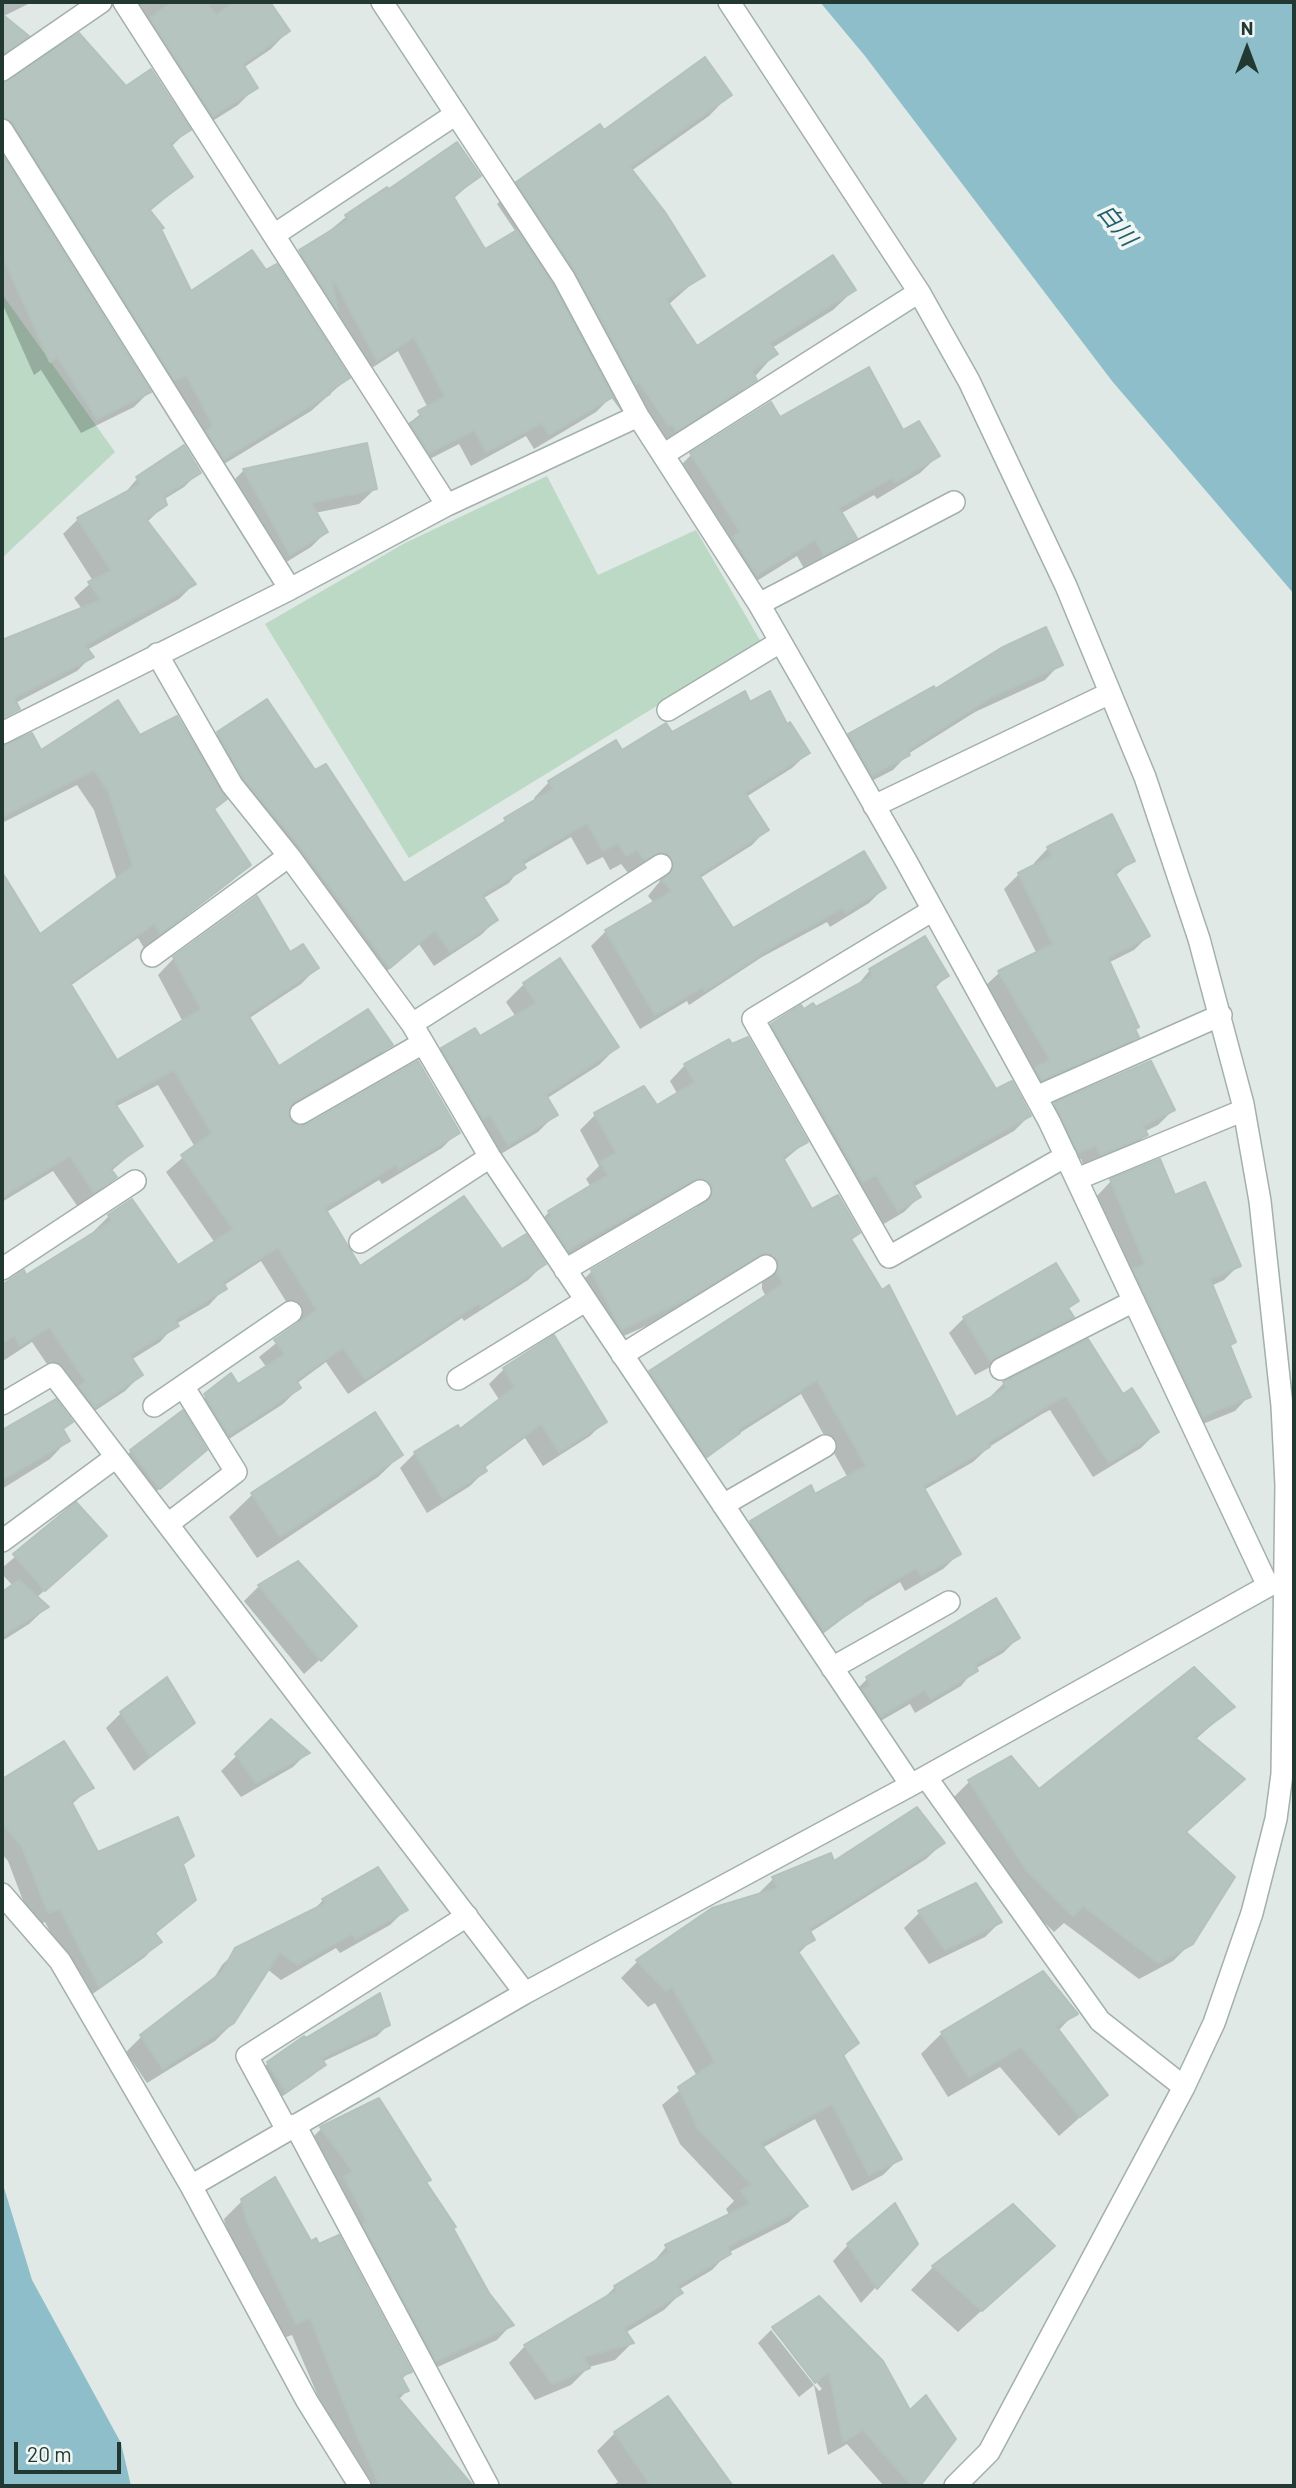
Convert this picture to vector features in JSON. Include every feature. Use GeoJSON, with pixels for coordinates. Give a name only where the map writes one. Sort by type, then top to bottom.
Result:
{"type":"FeatureCollection","features":[{"type":"Feature","properties":{"kind":"street"},"geometry":{"type":"LineString","coordinates":[[2,70],[101,2]]}},
{"type":"Feature","properties":{"kind":"street"},"geometry":{"type":"LineString","coordinates":[[124,2],[447,505]]}},
{"type":"Feature","properties":{"kind":"street"},"geometry":{"type":"LineString","coordinates":[[382,2],[564,278],[638,416],[759,604],[933,910],[1066,1156],[1134,1301],[1277,1587]]}},
{"type":"Feature","properties":{"kind":"street"},"geometry":{"type":"LineString","coordinates":[[729,2],[919,292],[970,381],[1066,586],[1145,777],[1174,860],[1221,1015],[1244,1110],[1260,1201],[1282,1406],[1286,1485],[1277,1587],[1284,1735],[1276,1819],[1252,1913],[1232,1977],[1184,2087],[989,2452],[954,2486]]}},
{"type":"Feature","properties":{"kind":"street"},"geometry":{"type":"LineString","coordinates":[[274,235],[456,114]]}},
{"type":"Feature","properties":{"kind":"street"},"geometry":{"type":"LineString","coordinates":[[2,130],[290,589]]}},
{"type":"Feature","properties":{"kind":"street"},"geometry":{"type":"LineString","coordinates":[[663,455],[919,292]]}},
{"type":"Feature","properties":{"kind":"street"},"geometry":{"type":"LineString","coordinates":[[2,733],[290,589],[447,505],[638,416]]}},
{"type":"Feature","properties":{"kind":"street"},"geometry":{"type":"LineString","coordinates":[[759,604],[954,502]]}},
{"type":"Feature","properties":{"kind":"street"},"geometry":{"type":"LineString","coordinates":[[668,710],[780,642]]}},
{"type":"Feature","properties":{"kind":"street"},"geometry":{"type":"LineString","coordinates":[[157,654],[220,766],[412,1024],[490,1157],[832,1668],[1100,2021],[1184,2087]]}},
{"type":"Feature","properties":{"kind":"street"},"geometry":{"type":"LineString","coordinates":[[874,806],[1110,693]]}},
{"type":"Feature","properties":{"kind":"street"},"geometry":{"type":"LineString","coordinates":[[152,956],[289,856]]}},
{"type":"Feature","properties":{"kind":"street"},"geometry":{"type":"LineString","coordinates":[[412,1024],[660,865]]}},
{"type":"Feature","properties":{"kind":"street"},"geometry":{"type":"LineString","coordinates":[[933,910],[753,1019],[889,1257],[1066,1156]]}},
{"type":"Feature","properties":{"kind":"street"},"geometry":{"type":"LineString","coordinates":[[1036,1097],[1221,1015]]}},
{"type":"Feature","properties":{"kind":"street"},"geometry":{"type":"LineString","coordinates":[[301,1113],[423,1043]]}},
{"type":"Feature","properties":{"kind":"street"},"geometry":{"type":"LineString","coordinates":[[1077,1179],[1244,1110]]}},
{"type":"Feature","properties":{"kind":"street"},"geometry":{"type":"LineString","coordinates":[[360,1242],[490,1157]]}},
{"type":"Feature","properties":{"kind":"street"},"geometry":{"type":"LineString","coordinates":[[2,1269],[135,1181]]}},
{"type":"Feature","properties":{"kind":"street"},"geometry":{"type":"LineString","coordinates":[[565,1270],[700,1191]]}},
{"type":"Feature","properties":{"kind":"street"},"geometry":{"type":"LineString","coordinates":[[622,1355],[766,1266]]}},
{"type":"Feature","properties":{"kind":"street"},"geometry":{"type":"LineString","coordinates":[[458,1379],[585,1301]]}},
{"type":"Feature","properties":{"kind":"street"},"geometry":{"type":"LineString","coordinates":[[1001,1369],[1134,1301]]}},
{"type":"Feature","properties":{"kind":"street"},"geometry":{"type":"LineString","coordinates":[[154,1406],[291,1312]]}},
{"type":"Feature","properties":{"kind":"street"},"geometry":{"type":"LineString","coordinates":[[2,1404],[53,1374],[525,1993]]}},
{"type":"Feature","properties":{"kind":"street"},"geometry":{"type":"LineString","coordinates":[[168,1524],[236,1472],[183,1386]]}},
{"type":"Feature","properties":{"kind":"street"},"geometry":{"type":"LineString","coordinates":[[723,1505],[825,1446]]}},
{"type":"Feature","properties":{"kind":"street"},"geometry":{"type":"LineString","coordinates":[[2,1541],[116,1457]]}},
{"type":"Feature","properties":{"kind":"street"},"geometry":{"type":"LineString","coordinates":[[191,2186],[525,1993],[1277,1587]]}},
{"type":"Feature","properties":{"kind":"street"},"geometry":{"type":"LineString","coordinates":[[832,1668],[949,1602]]}},
{"type":"Feature","properties":{"kind":"street"},"geometry":{"type":"LineString","coordinates":[[2,1894],[60,1961],[191,2186],[307,2401],[360,2486]]}},
{"type":"Feature","properties":{"kind":"street"},"geometry":{"type":"LineString","coordinates":[[467,1916],[247,2056],[291,2127],[488,2486]]}},
{"type":"Feature","properties":{"kind":"green space"},"geometry":{"type":"Polygon","coordinates":[[[2,294],[115,452],[2,558],[2,294]]]}},
{"type":"Feature","properties":{"kind":"green space"},"geometry":{"type":"Polygon","coordinates":[[[547,476],[598,575],[696,530],[761,642],[409,858],[265,624],[405,543],[547,476]]]}},
{"type":"Feature","properties":{"kind":"water","name":"白川"},"geometry":{"type":"Polygon","coordinates":[[[820,2],[1294,2],[1294,594],[1112,381],[865,56],[820,2]]]}},
{"type":"Feature","properties":{"kind":"water"},"geometry":{"type":"Polygon","coordinates":[[[2,2181],[32,2280],[121,2443],[131,2486],[2,2486],[2,2181]]]}},
{"type":"Feature","properties":{"kind":"building"},"geometry":{"type":"Polygon","coordinates":[[[172,2],[206,2],[216,15],[235,2],[270,2],[290,31],[243,64],[258,88],[213,116],[150,18],[172,2]]]}},
{"type":"Feature","properties":{"kind":"building"},"geometry":{"type":"Polygon","coordinates":[[[2,14],[29,36],[2,54],[2,14]]]}},
{"type":"Feature","properties":{"kind":"building"},"geometry":{"type":"Polygon","coordinates":[[[79,33],[126,86],[151,69],[191,130],[170,143],[193,177],[149,209],[164,228],[161,229],[191,291],[252,250],[266,270],[277,264],[350,378],[328,392],[330,394],[224,459],[206,431],[213,426],[187,376],[174,380],[13,123],[2,117],[2,83],[79,33]]]}},
{"type":"Feature","properties":{"kind":"building"},"geometry":{"type":"Polygon","coordinates":[[[705,57],[732,95],[630,167],[665,212],[705,276],[666,299],[697,346],[833,255],[856,290],[770,343],[778,354],[752,371],[757,380],[676,431],[672,424],[669,426],[639,382],[636,384],[576,272],[516,182],[600,124],[604,130],[705,57]]]}},
{"type":"Feature","properties":{"kind":"building"},"geometry":{"type":"Polygon","coordinates":[[[457,142],[481,176],[453,196],[485,249],[517,230],[553,285],[613,397],[549,435],[542,423],[486,452],[474,430],[429,453],[410,423],[422,417],[418,411],[445,397],[414,337],[377,361],[334,280],[332,281],[338,311],[299,250],[348,220],[345,215],[387,187],[389,189],[457,142]]]}},
{"type":"Feature","properties":{"kind":"building"},"geometry":{"type":"Polygon","coordinates":[[[2,154],[151,392],[97,419],[57,357],[50,362],[2,255],[2,154]]]}},
{"type":"Feature","properties":{"kind":"building"},"geometry":{"type":"Polygon","coordinates":[[[869,367],[903,430],[919,421],[940,456],[895,483],[892,478],[839,508],[857,538],[824,555],[815,540],[757,575],[733,537],[740,532],[690,453],[771,402],[780,417],[869,367]]]}},
{"type":"Feature","properties":{"kind":"building"},"geometry":{"type":"Polygon","coordinates":[[[367,443],[377,489],[311,503],[328,532],[290,555],[243,469],[367,443]]]}},
{"type":"Feature","properties":{"kind":"building"},"geometry":{"type":"Polygon","coordinates":[[[184,445],[201,473],[164,496],[167,505],[146,519],[196,584],[85,645],[94,657],[14,698],[20,709],[2,718],[2,640],[101,600],[88,582],[111,571],[77,518],[141,484],[136,477],[184,445]]]}},
{"type":"Feature","properties":{"kind":"building"},"geometry":{"type":"Polygon","coordinates":[[[1046,627],[1063,665],[992,697],[908,750],[910,755],[872,775],[848,734],[934,686],[935,689],[1001,648],[1046,627]]]}},
{"type":"Feature","properties":{"kind":"building"},"geometry":{"type":"Polygon","coordinates":[[[745,691],[750,702],[770,691],[787,724],[790,722],[810,753],[745,793],[769,830],[699,875],[733,928],[864,851],[886,888],[845,913],[843,908],[779,943],[705,991],[703,987],[655,1015],[605,930],[672,891],[662,880],[672,872],[674,865],[668,854],[660,852],[645,860],[637,850],[626,856],[618,843],[603,851],[587,823],[522,861],[526,868],[482,895],[498,920],[450,952],[435,930],[390,968],[293,837],[243,778],[217,732],[267,699],[315,770],[326,764],[404,883],[506,821],[504,818],[553,789],[548,781],[616,740],[622,750],[666,723],[672,732],[745,691]]]}},
{"type":"Feature","properties":{"kind":"building"},"geometry":{"type":"Polygon","coordinates":[[[118,700],[140,735],[177,716],[227,799],[214,809],[251,865],[160,934],[155,923],[70,983],[117,1060],[201,1009],[173,957],[257,896],[290,952],[303,944],[319,968],[248,1015],[279,1066],[368,1009],[393,1045],[294,1102],[288,1112],[290,1120],[300,1126],[308,1124],[418,1061],[460,1133],[399,1170],[396,1165],[325,1208],[360,1266],[464,1196],[502,1249],[526,1234],[546,1264],[481,1307],[479,1303],[365,1379],[343,1348],[296,1380],[301,1388],[229,1435],[204,1394],[231,1373],[238,1384],[285,1354],[274,1340],[317,1310],[278,1247],[223,1282],[227,1289],[175,1320],[179,1326],[130,1355],[143,1375],[95,1407],[79,1386],[86,1382],[49,1327],[20,1346],[14,1336],[2,1343],[2,1285],[24,1270],[26,1275],[112,1221],[108,1215],[132,1199],[178,1265],[233,1229],[181,1155],[212,1133],[174,1070],[114,1102],[143,1146],[110,1168],[117,1177],[94,1193],[70,1156],[2,1197],[2,872],[40,934],[133,866],[109,793],[94,770],[2,817],[2,746],[32,733],[41,750],[118,700]]]}},
{"type":"Feature","properties":{"kind":"building"},"geometry":{"type":"Polygon","coordinates":[[[1112,814],[1135,861],[1114,871],[1150,936],[1108,958],[1139,1027],[1135,1029],[1139,1037],[1042,1080],[1035,1068],[1050,1060],[998,971],[1053,944],[1018,873],[1052,856],[1047,847],[1112,814]]]}},
{"type":"Feature","properties":{"kind":"building"},"geometry":{"type":"Polygon","coordinates":[[[925,936],[949,976],[934,985],[996,1089],[1012,1081],[1031,1116],[912,1182],[921,1197],[898,1211],[876,1175],[863,1182],[771,1024],[801,1005],[804,1009],[813,1003],[816,1007],[873,976],[869,969],[925,936]]]}},
{"type":"Feature","properties":{"kind":"building"},"geometry":{"type":"Polygon","coordinates":[[[560,958],[619,1047],[546,1095],[558,1115],[508,1145],[490,1115],[483,1119],[441,1048],[475,1028],[480,1036],[536,1003],[523,983],[560,958]]]}},
{"type":"Feature","properties":{"kind":"building"},"geometry":{"type":"Polygon","coordinates":[[[748,1037],[808,1142],[782,1156],[812,1209],[838,1195],[860,1233],[851,1239],[882,1290],[889,1285],[956,1417],[1007,1388],[1003,1382],[1088,1339],[1123,1394],[1132,1388],[1159,1432],[1109,1463],[1066,1396],[1059,1399],[988,1443],[990,1447],[923,1486],[961,1554],[921,1576],[916,1568],[861,1601],[863,1604],[824,1630],[750,1521],[811,1485],[815,1494],[866,1466],[817,1380],[738,1430],[740,1433],[707,1457],[649,1371],[783,1284],[777,1273],[777,1259],[766,1253],[759,1255],[689,1298],[621,1330],[591,1270],[707,1202],[713,1192],[711,1184],[701,1178],[693,1180],[568,1250],[548,1219],[552,1217],[548,1211],[608,1175],[600,1162],[616,1153],[594,1113],[644,1086],[657,1105],[695,1082],[684,1064],[729,1039],[732,1044],[748,1037]]]}},
{"type":"Feature","properties":{"kind":"building"},"geometry":{"type":"Polygon","coordinates":[[[1151,1061],[1175,1110],[1143,1126],[1148,1135],[1100,1155],[1096,1145],[1078,1153],[1054,1103],[1151,1061]]]}},
{"type":"Feature","properties":{"kind":"building"},"geometry":{"type":"Polygon","coordinates":[[[1160,1159],[1175,1195],[1205,1182],[1241,1266],[1210,1279],[1236,1342],[1230,1345],[1251,1397],[1203,1416],[1133,1269],[1145,1264],[1110,1179],[1160,1159]]]}},
{"type":"Feature","properties":{"kind":"building"},"geometry":{"type":"Polygon","coordinates":[[[1056,1263],[1079,1301],[1068,1308],[1074,1317],[990,1361],[963,1317],[1056,1263]]]}},
{"type":"Feature","properties":{"kind":"building"},"geometry":{"type":"Polygon","coordinates":[[[554,1335],[607,1422],[559,1452],[541,1424],[484,1466],[487,1471],[443,1499],[414,1452],[458,1425],[460,1429],[515,1387],[503,1368],[554,1335]]]}},
{"type":"Feature","properties":{"kind":"building"},"geometry":{"type":"Polygon","coordinates":[[[56,1399],[73,1422],[63,1429],[70,1441],[2,1480],[2,1430],[56,1399]]]}},
{"type":"Feature","properties":{"kind":"building"},"geometry":{"type":"Polygon","coordinates":[[[183,1410],[207,1450],[160,1489],[130,1450],[183,1410]]]}},
{"type":"Feature","properties":{"kind":"building"},"geometry":{"type":"Polygon","coordinates":[[[375,1412],[403,1455],[280,1537],[251,1493],[375,1412]]]}},
{"type":"Feature","properties":{"kind":"building"},"geometry":{"type":"Polygon","coordinates":[[[76,1502],[107,1536],[45,1591],[13,1554],[76,1502]]]}},
{"type":"Feature","properties":{"kind":"building"},"geometry":{"type":"Polygon","coordinates":[[[298,1561],[357,1626],[321,1661],[258,1585],[298,1561]]]}},
{"type":"Feature","properties":{"kind":"building"},"geometry":{"type":"Polygon","coordinates":[[[19,1580],[49,1607],[2,1636],[2,1592],[19,1580]]]}},
{"type":"Feature","properties":{"kind":"building"},"geometry":{"type":"Polygon","coordinates":[[[996,1598],[1020,1638],[975,1665],[978,1671],[931,1699],[925,1690],[881,1716],[863,1690],[871,1686],[866,1677],[996,1598]]]}},
{"type":"Feature","properties":{"kind":"building"},"geometry":{"type":"Polygon","coordinates":[[[1194,1667],[1235,1707],[1194,1737],[1245,1779],[1186,1832],[1235,1877],[1193,1944],[1158,1963],[1083,1906],[1073,1916],[1027,1871],[968,1780],[1011,1756],[1039,1789],[1194,1667]]]}},
{"type":"Feature","properties":{"kind":"building"},"geometry":{"type":"Polygon","coordinates":[[[167,1677],[195,1723],[150,1757],[120,1712],[167,1677]]]}},
{"type":"Feature","properties":{"kind":"building"},"geometry":{"type":"Polygon","coordinates":[[[271,1719],[310,1753],[256,1783],[235,1754],[271,1719]]]}},
{"type":"Feature","properties":{"kind":"building"},"geometry":{"type":"Polygon","coordinates":[[[64,1741],[94,1788],[71,1801],[98,1852],[178,1817],[194,1856],[183,1864],[196,1900],[155,1933],[162,1942],[99,1987],[60,1909],[48,1913],[22,1847],[2,1823],[2,1779],[64,1741]]]}},
{"type":"Feature","properties":{"kind":"building"},"geometry":{"type":"Polygon","coordinates":[[[917,1807],[945,1843],[809,1929],[815,1940],[797,1950],[859,2043],[843,2055],[902,2159],[869,2175],[832,2104],[760,2143],[808,2206],[727,2247],[731,2254],[677,2286],[683,2293],[624,2328],[634,2343],[583,2357],[590,2368],[552,2384],[524,2345],[617,2290],[614,2286],[669,2252],[665,2245],[750,2204],[741,2191],[752,2185],[698,2129],[678,2087],[715,2062],[672,1987],[666,1991],[636,1960],[712,1908],[778,1888],[772,1877],[831,1853],[834,1861],[917,1807]]]}},
{"type":"Feature","properties":{"kind":"building"},"geometry":{"type":"Polygon","coordinates":[[[378,1867],[408,1910],[356,1939],[352,1934],[297,1965],[280,1952],[234,2023],[163,2069],[140,2035],[222,1972],[235,1948],[326,1903],[322,1899],[378,1867]]]}},
{"type":"Feature","properties":{"kind":"building"},"geometry":{"type":"Polygon","coordinates":[[[976,1883],[1002,1922],[945,1950],[918,1911],[976,1883]]]}},
{"type":"Feature","properties":{"kind":"building"},"geometry":{"type":"Polygon","coordinates":[[[1043,1971],[1078,2014],[1056,2026],[1108,2095],[1080,2117],[1021,2047],[969,2078],[941,2032],[1043,1971]]]}},
{"type":"Feature","properties":{"kind":"building"},"geometry":{"type":"Polygon","coordinates":[[[380,1993],[390,2025],[321,2058],[326,2065],[286,2092],[267,2062],[304,2036],[306,2038],[380,1993]]]}},
{"type":"Feature","properties":{"kind":"building"},"geometry":{"type":"Polygon","coordinates":[[[379,2098],[431,2180],[426,2182],[456,2227],[453,2228],[489,2293],[514,2325],[436,2361],[363,2224],[367,2222],[344,2177],[353,2172],[320,2127],[379,2098]]]}},
{"type":"Feature","properties":{"kind":"building"},"geometry":{"type":"Polygon","coordinates":[[[275,2177],[311,2241],[316,2238],[319,2244],[339,2235],[412,2372],[401,2376],[409,2391],[396,2395],[473,2486],[380,2486],[310,2318],[296,2324],[246,2219],[241,2199],[275,2177]]]}},
{"type":"Feature","properties":{"kind":"building"},"geometry":{"type":"Polygon","coordinates":[[[895,2203],[918,2244],[877,2289],[847,2244],[895,2203]]]}},
{"type":"Feature","properties":{"kind":"building"},"geometry":{"type":"Polygon","coordinates":[[[1013,2204],[1055,2246],[982,2311],[932,2266],[1013,2204]]]}},
{"type":"Feature","properties":{"kind":"building"},"geometry":{"type":"Polygon","coordinates":[[[819,2296],[883,2361],[910,2410],[926,2395],[956,2439],[920,2486],[912,2486],[863,2430],[843,2442],[829,2372],[815,2383],[772,2327],[819,2296]]]}},
{"type":"Feature","properties":{"kind":"building"},"geometry":{"type":"Polygon","coordinates":[[[668,2396],[733,2486],[651,2486],[614,2432],[668,2396]]]}}]}
